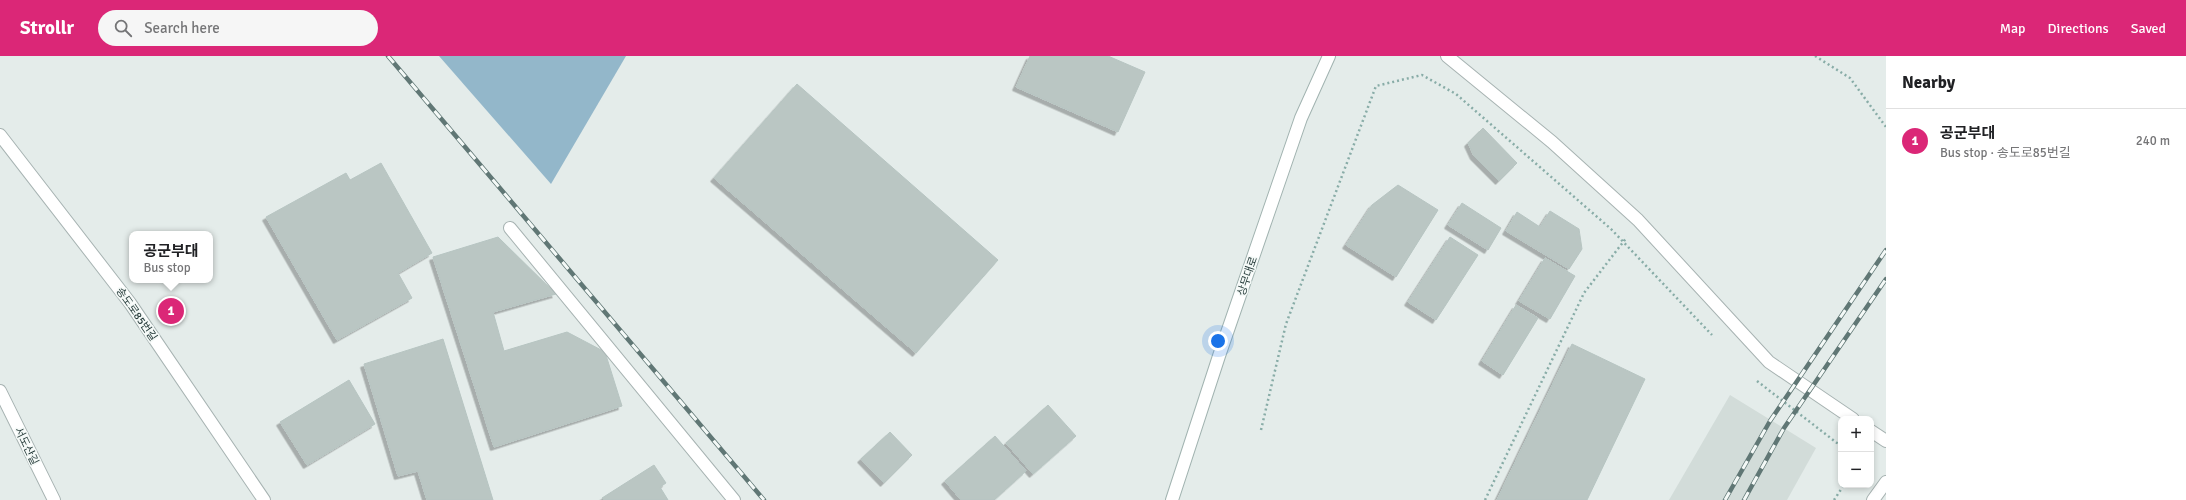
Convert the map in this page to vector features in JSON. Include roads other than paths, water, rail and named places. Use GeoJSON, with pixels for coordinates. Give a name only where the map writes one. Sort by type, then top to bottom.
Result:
{"type":"FeatureCollection","features":[{"type":"Feature","properties":{"kind":"street","name":"상무대로"},"geometry":{"type":"LineString","coordinates":[[1172,500],[1219,356],[1301,118],[1329,56]]}},
{"type":"Feature","properties":{"kind":"street"},"geometry":{"type":"LineString","coordinates":[[1447,56],[1552,142],[1638,220],[1769,362],[1849,416]]}},
{"type":"Feature","properties":{"kind":"street","name":"송도로85번길"},"geometry":{"type":"LineString","coordinates":[[0,135],[130,302],[264,500]]}},
{"type":"Feature","properties":{"kind":"street"},"geometry":{"type":"LineString","coordinates":[[510,228],[734,500]]}},
{"type":"Feature","properties":{"kind":"street","name":"서도산길"},"geometry":{"type":"LineString","coordinates":[[0,391],[54,500]]}},
{"type":"Feature","properties":{"kind":"street"},"geometry":{"type":"LineString","coordinates":[[1874,433],[1886,441]]}},
{"type":"Feature","properties":{"kind":"street"},"geometry":{"type":"LineString","coordinates":[[1873,500],[1886,482]]}},
{"type":"Feature","properties":{"kind":"water"},"geometry":{"type":"Polygon","coordinates":[[[439,56],[626,56],[551,184],[439,56]]]}},
{"type":"Feature","properties":{"kind":"railway"},"geometry":{"type":"LineString","coordinates":[[388,56],[764,500]]}},
{"type":"Feature","properties":{"kind":"railway"},"geometry":{"type":"LineString","coordinates":[[1725,500],[1770,421],[1886,250]]}},
{"type":"Feature","properties":{"kind":"railway"},"geometry":{"type":"LineString","coordinates":[[1744,500],[1784,428],[1886,279]]}},
{"type":"Feature","properties":{"kind":"place","name":"공군부대"},"geometry":{"type":"Point","coordinates":[171,311]}}]}
